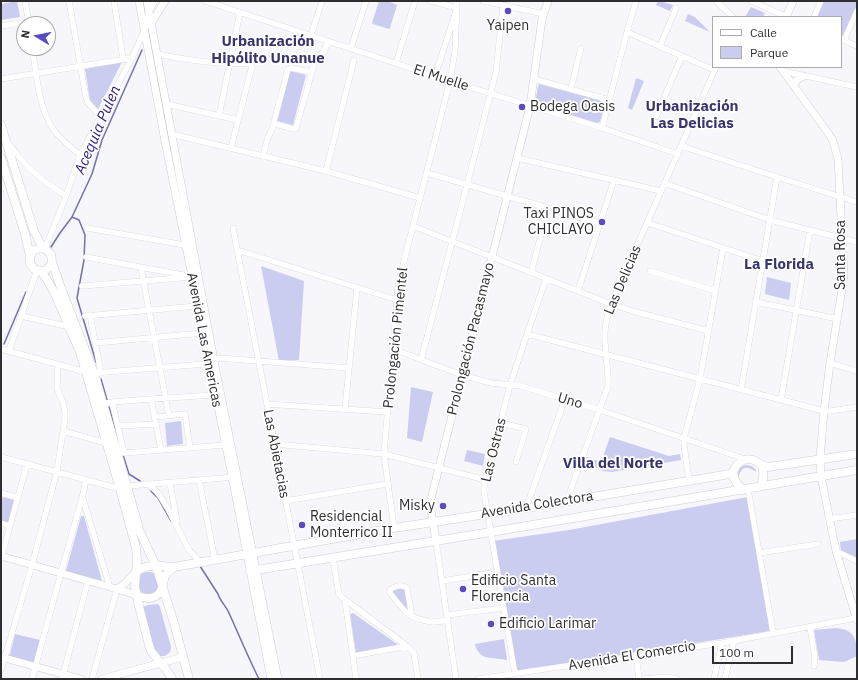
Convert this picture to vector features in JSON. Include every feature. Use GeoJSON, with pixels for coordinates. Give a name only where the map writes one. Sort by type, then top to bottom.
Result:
{"type":"FeatureCollection","features":[{"type":"Feature","properties":{"kind":"main road"},"geometry":{"type":"LineString","coordinates":[[1,125],[34,231],[39,241],[51,254],[52,262],[61,288],[94,373],[108,403],[136,548],[136,595],[151,651],[172,679]]}},
{"type":"Feature","properties":{"kind":"main road"},"geometry":{"type":"LineString","coordinates":[[1,158],[25,234],[30,263],[39,271],[50,285],[80,352],[94,373],[106,443],[140,532],[156,566],[189,679]]}},
{"type":"Feature","properties":{"kind":"main road"},"geometry":{"type":"LineString","coordinates":[[30,256],[34,250],[41,248],[45,249]]}},
{"type":"Feature","properties":{"kind":"main road"},"geometry":{"type":"LineString","coordinates":[[39,271],[46,270],[52,262]]}},
{"type":"Feature","properties":{"kind":"main road"},"geometry":{"type":"LineString","coordinates":[[746,460],[752,460],[762,466],[768,467],[857,454]]}},
{"type":"Feature","properties":{"kind":"main road","name":"Avenida Colectora"},"geometry":{"type":"LineString","coordinates":[[156,566],[174,567],[394,528],[730,474],[733,472],[735,466],[746,460]]}},
{"type":"Feature","properties":{"kind":"main road"},"geometry":{"type":"LineString","coordinates":[[761,486],[763,480],[762,466]]}},
{"type":"Feature","properties":{"kind":"main road","name":"Avenida Colectora"},"geometry":{"type":"LineString","coordinates":[[254,571],[857,470]]}},
{"type":"Feature","properties":{"kind":"main road"},"geometry":{"type":"LineString","coordinates":[[733,472],[734,479],[737,484],[746,489]]}},
{"type":"Feature","properties":{"kind":"main road"},"geometry":{"type":"LineString","coordinates":[[136,572],[145,566],[156,566]]}},
{"type":"Feature","properties":{"kind":"main road"},"geometry":{"type":"LineString","coordinates":[[136,595],[144,598],[153,597],[160,592],[166,576],[174,567]]}},
{"type":"Feature","properties":{"kind":"street"},"geometry":{"type":"LineString","coordinates":[[25,1],[27,16]]}},
{"type":"Feature","properties":{"kind":"street"},"geometry":{"type":"LineString","coordinates":[[69,1],[88,103],[100,116]]}},
{"type":"Feature","properties":{"kind":"street"},"geometry":{"type":"LineString","coordinates":[[114,1],[123,59]]}},
{"type":"Feature","properties":{"kind":"street","name":"Avenida Las Americas"},"geometry":{"type":"LineString","coordinates":[[139,1],[250,554],[278,679]]}},
{"type":"Feature","properties":{"kind":"street","name":"Avenida Las Americas"},"geometry":{"type":"LineString","coordinates":[[147,1],[171,134],[189,245],[197,306],[211,361],[215,395],[226,445],[235,477]]}},
{"type":"Feature","properties":{"kind":"street"},"geometry":{"type":"LineString","coordinates":[[45,249],[80,155],[132,58],[144,31],[149,12],[155,1]]}},
{"type":"Feature","properties":{"kind":"street"},"geometry":{"type":"LineString","coordinates":[[144,31],[151,24],[165,1]]}},
{"type":"Feature","properties":{"kind":"street","name":"El Muelle"},"geometry":{"type":"LineString","coordinates":[[205,1],[215,3],[450,81],[602,128],[678,154]]}},
{"type":"Feature","properties":{"kind":"street"},"geometry":{"type":"LineString","coordinates":[[311,35],[322,1]]}},
{"type":"Feature","properties":{"kind":"street"},"geometry":{"type":"LineString","coordinates":[[351,48],[366,1]]}},
{"type":"Feature","properties":{"kind":"street"},"geometry":{"type":"LineString","coordinates":[[396,63],[415,1]]}},
{"type":"Feature","properties":{"kind":"street"},"geometry":{"type":"LineString","coordinates":[[431,1],[456,8]]}},
{"type":"Feature","properties":{"kind":"street"},"geometry":{"type":"LineString","coordinates":[[435,76],[457,1]]}},
{"type":"Feature","properties":{"kind":"street"},"geometry":{"type":"LineString","coordinates":[[483,1],[544,14]]}},
{"type":"Feature","properties":{"kind":"street"},"geometry":{"type":"LineString","coordinates":[[602,128],[636,1]]}},
{"type":"Feature","properties":{"kind":"street"},"geometry":{"type":"LineString","coordinates":[[716,1],[732,16]]}},
{"type":"Feature","properties":{"kind":"street"},"geometry":{"type":"LineString","coordinates":[[751,1],[785,16]]}},
{"type":"Feature","properties":{"kind":"street"},"geometry":{"type":"LineString","coordinates":[[787,16],[793,1]]}},
{"type":"Feature","properties":{"kind":"street"},"geometry":{"type":"LineString","coordinates":[[814,16],[821,1]]}},
{"type":"Feature","properties":{"kind":"street","name":"Prolongación Pacasmayo"},"geometry":{"type":"LineString","coordinates":[[456,679],[430,504],[530,106],[546,2]]}},
{"type":"Feature","properties":{"kind":"street"},"geometry":{"type":"LineString","coordinates":[[421,360],[496,72],[503,5]]}},
{"type":"Feature","properties":{"kind":"street","name":"Prolongación Pimentel"},"geometry":{"type":"LineString","coordinates":[[394,528],[384,454],[397,300],[401,274],[450,81],[455,51],[456,8]]}},
{"type":"Feature","properties":{"kind":"street"},"geometry":{"type":"LineString","coordinates":[[660,46],[676,8]]}},
{"type":"Feature","properties":{"kind":"street"},"geometry":{"type":"LineString","coordinates":[[857,11],[842,39],[857,46]]}},
{"type":"Feature","properties":{"kind":"street"},"geometry":{"type":"LineString","coordinates":[[219,116],[240,12]]}},
{"type":"Feature","properties":{"kind":"street"},"geometry":{"type":"LineString","coordinates":[[1,26],[16,24]]}},
{"type":"Feature","properties":{"kind":"street"},"geometry":{"type":"LineString","coordinates":[[627,32],[712,68]]}},
{"type":"Feature","properties":{"kind":"street"},"geometry":{"type":"LineString","coordinates":[[274,123],[294,129],[296,128],[315,61],[319,55],[324,52],[328,41]]}},
{"type":"Feature","properties":{"kind":"street"},"geometry":{"type":"LineString","coordinates":[[571,89],[581,48]]}},
{"type":"Feature","properties":{"kind":"street"},"geometry":{"type":"LineString","coordinates":[[156,54],[197,61],[252,64],[231,148]]}},
{"type":"Feature","properties":{"kind":"street"},"geometry":{"type":"LineString","coordinates":[[33,56],[40,98],[53,128],[62,139],[80,155]]}},
{"type":"Feature","properties":{"kind":"street"},"geometry":{"type":"LineString","coordinates":[[656,117],[682,56]]}},
{"type":"Feature","properties":{"kind":"street"},"geometry":{"type":"LineString","coordinates":[[1,79],[132,58]]}},
{"type":"Feature","properties":{"kind":"street"},"geometry":{"type":"LineString","coordinates":[[326,171],[354,60]]}},
{"type":"Feature","properties":{"kind":"street"},"geometry":{"type":"LineString","coordinates":[[264,152],[274,123],[288,69],[290,68],[311,72]]}},
{"type":"Feature","properties":{"kind":"street","name":"Las Delicias"},"geometry":{"type":"LineString","coordinates":[[567,500],[608,386],[604,334],[611,304],[715,69]]}},
{"type":"Feature","properties":{"kind":"street"},"geometry":{"type":"LineString","coordinates":[[781,69],[804,76],[857,87]]}},
{"type":"Feature","properties":{"kind":"street","name":"Santa Rosa"},"geometry":{"type":"LineString","coordinates":[[781,69],[833,141],[838,159],[841,198],[843,283],[830,363],[820,459],[821,476],[836,551],[856,616]]}},
{"type":"Feature","properties":{"kind":"street"},"geometry":{"type":"LineString","coordinates":[[794,86],[795,82],[799,78],[804,76]]}},
{"type":"Feature","properties":{"kind":"street"},"geometry":{"type":"LineString","coordinates":[[534,79],[609,100]]}},
{"type":"Feature","properties":{"kind":"street"},"geometry":{"type":"LineString","coordinates":[[166,104],[238,120]]}},
{"type":"Feature","properties":{"kind":"street"},"geometry":{"type":"LineString","coordinates":[[171,134],[326,171],[420,198]]}},
{"type":"Feature","properties":{"kind":"street"},"geometry":{"type":"LineString","coordinates":[[6,140],[36,174],[66,196]]}},
{"type":"Feature","properties":{"kind":"street"},"geometry":{"type":"LineString","coordinates":[[681,146],[777,178],[857,202]]}},
{"type":"Feature","properties":{"kind":"street"},"geometry":{"type":"LineString","coordinates":[[517,158],[661,191]]}},
{"type":"Feature","properties":{"kind":"street"},"geometry":{"type":"LineString","coordinates":[[427,173],[600,223]]}},
{"type":"Feature","properties":{"kind":"street"},"geometry":{"type":"LineString","coordinates":[[741,390],[777,178]]}},
{"type":"Feature","properties":{"kind":"street"},"geometry":{"type":"LineString","coordinates":[[578,291],[614,180]]}},
{"type":"Feature","properties":{"kind":"street"},"geometry":{"type":"LineString","coordinates":[[664,183],[770,220],[857,242]]}},
{"type":"Feature","properties":{"kind":"street"},"geometry":{"type":"LineString","coordinates":[[531,273],[548,208]]}},
{"type":"Feature","properties":{"kind":"street"},"geometry":{"type":"LineString","coordinates":[[648,223],[763,261]]}},
{"type":"Feature","properties":{"kind":"street"},"geometry":{"type":"LineString","coordinates":[[413,226],[611,304],[709,331]]}},
{"type":"Feature","properties":{"kind":"street"},"geometry":{"type":"LineString","coordinates":[[86,228],[189,245]]}},
{"type":"Feature","properties":{"kind":"street","name":"Las Abietacias"},"geometry":{"type":"LineString","coordinates":[[233,228],[320,679]]}},
{"type":"Feature","properties":{"kind":"street"},"geometry":{"type":"LineString","coordinates":[[781,400],[810,230]]}},
{"type":"Feature","properties":{"kind":"street"},"geometry":{"type":"LineString","coordinates":[[689,480],[684,438],[700,379],[723,248]]}},
{"type":"Feature","properties":{"kind":"street"},"geometry":{"type":"LineString","coordinates":[[237,250],[397,300]]}},
{"type":"Feature","properties":{"kind":"street"},"geometry":{"type":"LineString","coordinates":[[86,257],[192,277]]}},
{"type":"Feature","properties":{"kind":"street"},"geometry":{"type":"LineString","coordinates":[[141,268],[169,416]]}},
{"type":"Feature","properties":{"kind":"street"},"geometry":{"type":"LineString","coordinates":[[9,351],[39,271]]}},
{"type":"Feature","properties":{"kind":"street"},"geometry":{"type":"LineString","coordinates":[[650,271],[716,291]]}},
{"type":"Feature","properties":{"kind":"street"},"geometry":{"type":"LineString","coordinates":[[82,286],[192,277]]}},
{"type":"Feature","properties":{"kind":"street","name":"Las Ostras"},"geometry":{"type":"LineString","coordinates":[[514,674],[484,492],[510,385],[546,279]]}},
{"type":"Feature","properties":{"kind":"street"},"geometry":{"type":"LineString","coordinates":[[345,409],[357,288]]}},
{"type":"Feature","properties":{"kind":"street"},"geometry":{"type":"LineString","coordinates":[[756,302],[838,320]]}},
{"type":"Feature","properties":{"kind":"street"},"geometry":{"type":"LineString","coordinates":[[94,373],[95,343],[87,315],[197,306]]}},
{"type":"Feature","properties":{"kind":"street"},"geometry":{"type":"LineString","coordinates":[[21,316],[70,327]]}},
{"type":"Feature","properties":{"kind":"street"},"geometry":{"type":"LineString","coordinates":[[95,343],[203,333]]}},
{"type":"Feature","properties":{"kind":"street"},"geometry":{"type":"LineString","coordinates":[[527,334],[824,411],[857,407]]}},
{"type":"Feature","properties":{"kind":"street"},"geometry":{"type":"LineString","coordinates":[[1,349],[58,365],[94,373],[205,364],[219,358],[349,368]]}},
{"type":"Feature","properties":{"kind":"street","name":"Uno"},"geometry":{"type":"LineString","coordinates":[[393,349],[462,375],[491,383],[522,386],[600,410],[746,460]]}},
{"type":"Feature","properties":{"kind":"street"},"geometry":{"type":"LineString","coordinates":[[830,363],[857,371]]}},
{"type":"Feature","properties":{"kind":"street"},"geometry":{"type":"LineString","coordinates":[[1,670],[3,657],[32,565],[57,471],[65,412],[57,388],[58,365]]}},
{"type":"Feature","properties":{"kind":"street"},"geometry":{"type":"LineString","coordinates":[[215,395],[108,403],[118,426],[124,453],[226,445]]}},
{"type":"Feature","properties":{"kind":"street"},"geometry":{"type":"LineString","coordinates":[[151,399],[161,450]]}},
{"type":"Feature","properties":{"kind":"street"},"geometry":{"type":"LineString","coordinates":[[526,508],[565,399]]}},
{"type":"Feature","properties":{"kind":"street"},"geometry":{"type":"LineString","coordinates":[[266,404],[387,412]]}},
{"type":"Feature","properties":{"kind":"street"},"geometry":{"type":"LineString","coordinates":[[154,417],[185,414],[190,448]]}},
{"type":"Feature","properties":{"kind":"street"},"geometry":{"type":"LineString","coordinates":[[501,423],[526,430],[516,462]]}},
{"type":"Feature","properties":{"kind":"street"},"geometry":{"type":"LineString","coordinates":[[118,426],[156,424]]}},
{"type":"Feature","properties":{"kind":"street"},"geometry":{"type":"LineString","coordinates":[[63,431],[106,443]]}},
{"type":"Feature","properties":{"kind":"street"},"geometry":{"type":"LineString","coordinates":[[274,444],[384,454],[486,480]]}},
{"type":"Feature","properties":{"kind":"street"},"geometry":{"type":"LineString","coordinates":[[1,457],[86,480],[124,487],[235,477]]}},
{"type":"Feature","properties":{"kind":"street"},"geometry":{"type":"LineString","coordinates":[[27,464],[1,557],[136,595]]}},
{"type":"Feature","properties":{"kind":"street"},"geometry":{"type":"LineString","coordinates":[[32,679],[86,480]]}},
{"type":"Feature","properties":{"kind":"street"},"geometry":{"type":"LineString","coordinates":[[199,480],[214,560]]}},
{"type":"Feature","properties":{"kind":"street"},"geometry":{"type":"LineString","coordinates":[[170,483],[178,529]]}},
{"type":"Feature","properties":{"kind":"street"},"geometry":{"type":"LineString","coordinates":[[148,484],[156,490],[189,550],[200,562]]}},
{"type":"Feature","properties":{"kind":"street"},"geometry":{"type":"LineString","coordinates":[[285,501],[387,484]]}},
{"type":"Feature","properties":{"kind":"street"},"geometry":{"type":"LineString","coordinates":[[746,489],[773,633]]}},
{"type":"Feature","properties":{"kind":"street"},"geometry":{"type":"LineString","coordinates":[[1,493],[18,498]]}},
{"type":"Feature","properties":{"kind":"street"},"geometry":{"type":"LineString","coordinates":[[82,498],[114,588],[92,679]]}},
{"type":"Feature","properties":{"kind":"street"},"geometry":{"type":"LineString","coordinates":[[829,519],[857,515]]}},
{"type":"Feature","properties":{"kind":"street"},"geometry":{"type":"LineString","coordinates":[[1,523],[10,526]]}},
{"type":"Feature","properties":{"kind":"street"},"geometry":{"type":"LineString","coordinates":[[759,553],[818,544]]}},
{"type":"Feature","properties":{"kind":"street"},"geometry":{"type":"LineString","coordinates":[[836,551],[857,561]]}},
{"type":"Feature","properties":{"kind":"street"},"geometry":{"type":"LineString","coordinates":[[333,558],[339,595],[407,646],[414,653],[418,679]]}},
{"type":"Feature","properties":{"kind":"street","name":"Avenida Las Americas"},"geometry":{"type":"LineString","coordinates":[[254,571],[271,679]]}},
{"type":"Feature","properties":{"kind":"street"},"geometry":{"type":"LineString","coordinates":[[114,588],[124,584],[136,572]]}},
{"type":"Feature","properties":{"kind":"street"},"geometry":{"type":"LineString","coordinates":[[442,581],[497,572]]}},
{"type":"Feature","properties":{"kind":"street"},"geometry":{"type":"LineString","coordinates":[[62,676],[88,581]]}},
{"type":"Feature","properties":{"kind":"street"},"geometry":{"type":"LineString","coordinates":[[412,617],[407,588],[402,586],[394,587],[390,590],[390,593],[404,611],[412,617],[416,619],[432,622],[503,608]]}},
{"type":"Feature","properties":{"kind":"street"},"geometry":{"type":"LineString","coordinates":[[345,600],[356,679]]}},
{"type":"Feature","properties":{"kind":"street","name":"Avenida El Comercio"},"geometry":{"type":"LineString","coordinates":[[478,679],[722,643],[856,616]]}},
{"type":"Feature","properties":{"kind":"street"},"geometry":{"type":"LineString","coordinates":[[810,626],[815,658],[814,666]]}},
{"type":"Feature","properties":{"kind":"street"},"geometry":{"type":"LineString","coordinates":[[725,679],[734,640]]}},
{"type":"Feature","properties":{"kind":"street"},"geometry":{"type":"LineString","coordinates":[[714,679],[722,643]]}},
{"type":"Feature","properties":{"kind":"street"},"geometry":{"type":"LineString","coordinates":[[353,656],[407,646]]}},
{"type":"Feature","properties":{"kind":"street"},"geometry":{"type":"LineString","coordinates":[[636,655],[639,679]]}},
{"type":"Feature","properties":{"kind":"street"},"geometry":{"type":"LineString","coordinates":[[3,657],[36,666],[62,676],[81,679]]}},
{"type":"Feature","properties":{"kind":"street"},"geometry":{"type":"LineString","coordinates":[[102,679],[183,657]]}},
{"type":"Feature","properties":{"kind":"street"},"geometry":{"type":"LineString","coordinates":[[529,671],[530,679]]}},
{"type":"Feature","properties":{"kind":"street"},"geometry":{"type":"LineString","coordinates":[[643,679],[667,677],[678,679]]}},
{"type":"Feature","properties":{"kind":"green space"},"geometry":{"type":"Polygon","coordinates":[[[17,1],[20,16],[1,20],[1,4],[17,1]]]}},
{"type":"Feature","properties":{"kind":"green space"},"geometry":{"type":"Polygon","coordinates":[[[379,1],[388,1],[397,5],[389,29],[372,23],[379,1]]]}},
{"type":"Feature","properties":{"kind":"green space"},"geometry":{"type":"Polygon","coordinates":[[[658,1],[673,5],[670,11],[656,5],[658,1]]]}},
{"type":"Feature","properties":{"kind":"green space"},"geometry":{"type":"Polygon","coordinates":[[[824,1],[857,1],[857,5],[843,37],[842,16],[817,16],[824,1]]]}},
{"type":"Feature","properties":{"kind":"green space"},"geometry":{"type":"Polygon","coordinates":[[[751,7],[765,13],[764,16],[746,16],[751,7]]]}},
{"type":"Feature","properties":{"kind":"green space"},"geometry":{"type":"Polygon","coordinates":[[[688,14],[695,17],[710,32],[685,21],[688,14]]]}},
{"type":"Feature","properties":{"kind":"green space"},"geometry":{"type":"Polygon","coordinates":[[[122,62],[98,109],[90,100],[85,69],[122,62]]]}},
{"type":"Feature","properties":{"kind":"green space"},"geometry":{"type":"Polygon","coordinates":[[[290,71],[306,75],[293,125],[277,121],[290,71]]]}},
{"type":"Feature","properties":{"kind":"green space"},"geometry":{"type":"Polygon","coordinates":[[[636,78],[644,81],[632,110],[628,108],[636,78]]]}},
{"type":"Feature","properties":{"kind":"green space"},"geometry":{"type":"Polygon","coordinates":[[[539,84],[603,101],[605,104],[600,122],[597,123],[535,104],[539,84]]]}},
{"type":"Feature","properties":{"kind":"green space"},"geometry":{"type":"Polygon","coordinates":[[[261,266],[304,281],[299,360],[279,361],[261,266]]]}},
{"type":"Feature","properties":{"kind":"green space"},"geometry":{"type":"Polygon","coordinates":[[[767,277],[791,283],[789,300],[765,294],[767,277]]]}},
{"type":"Feature","properties":{"kind":"green space"},"geometry":{"type":"Polygon","coordinates":[[[411,387],[433,392],[422,442],[407,438],[411,387]]]}},
{"type":"Feature","properties":{"kind":"green space"},"geometry":{"type":"Polygon","coordinates":[[[181,421],[183,444],[167,446],[165,423],[181,421]]]}},
{"type":"Feature","properties":{"kind":"green space"},"geometry":{"type":"Polygon","coordinates":[[[610,437],[669,456],[680,454],[681,460],[612,472],[603,471],[582,461],[584,456],[601,462],[610,437]]]}},
{"type":"Feature","properties":{"kind":"green space"},"geometry":{"type":"Polygon","coordinates":[[[467,450],[485,454],[483,466],[464,461],[467,450]]]}},
{"type":"Feature","properties":{"kind":"green space"},"geometry":{"type":"Polygon","coordinates":[[[747,465],[753,467],[757,472],[749,468],[745,468],[741,471],[738,477],[738,472],[742,466],[747,465]]]}},
{"type":"Feature","properties":{"kind":"green space"},"geometry":{"type":"Polygon","coordinates":[[[3,497],[14,499],[8,523],[1,522],[1,500],[3,497]]]}},
{"type":"Feature","properties":{"kind":"green space"},"geometry":{"type":"Polygon","coordinates":[[[748,497],[770,631],[516,672],[493,541],[569,530],[748,497]]]}},
{"type":"Feature","properties":{"kind":"green space"},"geometry":{"type":"Polygon","coordinates":[[[81,516],[84,516],[102,581],[100,582],[66,571],[81,516]]]}},
{"type":"Feature","properties":{"kind":"green space"},"geometry":{"type":"Polygon","coordinates":[[[857,539],[857,558],[841,552],[840,542],[857,539]]]}},
{"type":"Feature","properties":{"kind":"green space"},"geometry":{"type":"Polygon","coordinates":[[[148,572],[156,575],[159,583],[156,591],[148,594],[140,591],[137,583],[140,575],[148,572]]]}},
{"type":"Feature","properties":{"kind":"green space"},"geometry":{"type":"Polygon","coordinates":[[[396,588],[406,588],[410,610],[407,611],[393,594],[393,591],[396,588]]]}},
{"type":"Feature","properties":{"kind":"green space"},"geometry":{"type":"Polygon","coordinates":[[[158,604],[171,647],[170,652],[165,656],[158,656],[155,652],[143,607],[158,604]]]}},
{"type":"Feature","properties":{"kind":"green space"},"geometry":{"type":"Polygon","coordinates":[[[353,613],[397,644],[396,646],[356,653],[350,614],[353,613]]]}},
{"type":"Feature","properties":{"kind":"green space"},"geometry":{"type":"Polygon","coordinates":[[[836,628],[847,631],[854,636],[857,656],[844,662],[819,660],[814,630],[836,628]]]}},
{"type":"Feature","properties":{"kind":"green space"},"geometry":{"type":"Polygon","coordinates":[[[15,634],[40,640],[33,665],[9,658],[15,634]]]}},
{"type":"Feature","properties":{"kind":"green space"},"geometry":{"type":"Polygon","coordinates":[[[504,639],[507,660],[483,656],[477,650],[475,644],[504,639]]]}},
{"type":"Feature","properties":{"kind":"waterway","name":"Acequia Pulen"},"geometry":{"type":"LineString","coordinates":[[51,247],[72,217],[92,174],[102,140],[142,50]]}},
{"type":"Feature","properties":{"kind":"waterway"},"geometry":{"type":"LineString","coordinates":[[72,217],[79,220],[85,235],[84,260],[77,298],[96,362]]}},
{"type":"Feature","properties":{"kind":"waterway"},"geometry":{"type":"LineString","coordinates":[[4,344],[26,292]]}},
{"type":"Feature","properties":{"kind":"waterway"},"geometry":{"type":"LineString","coordinates":[[101,379],[107,400]]}},
{"type":"Feature","properties":{"kind":"waterway"},"geometry":{"type":"LineString","coordinates":[[109,407],[119,442]]}},
{"type":"Feature","properties":{"kind":"waterway"},"geometry":{"type":"LineString","coordinates":[[123,455],[129,474],[140,481]]}},
{"type":"Feature","properties":{"kind":"waterway"},"geometry":{"type":"LineString","coordinates":[[151,491],[158,498],[171,521]]}},
{"type":"Feature","properties":{"kind":"waterway"},"geometry":{"type":"LineString","coordinates":[[200,566],[228,610],[259,679]]}},
{"type":"Feature","properties":{"kind":"place","name":"Yaipen"},"geometry":{"type":"Point","coordinates":[508,11]}},
{"type":"Feature","properties":{"kind":"place","name":"Bodega Oasis"},"geometry":{"type":"Point","coordinates":[522,107]}},
{"type":"Feature","properties":{"kind":"place","name":"Taxi PINOS CHICLAYO"},"geometry":{"type":"Point","coordinates":[602,222]}},
{"type":"Feature","properties":{"kind":"place","name":"Misky"},"geometry":{"type":"Point","coordinates":[443,506]}},
{"type":"Feature","properties":{"kind":"place","name":"Residencial Monterrico II"},"geometry":{"type":"Point","coordinates":[302,525]}},
{"type":"Feature","properties":{"kind":"place","name":"Edificio Santa Florencia"},"geometry":{"type":"Point","coordinates":[463,589]}},
{"type":"Feature","properties":{"kind":"place","name":"Edificio Larimar"},"geometry":{"type":"Point","coordinates":[491,624]}},
{"type":"Feature","properties":{"kind":"district","name":"Urbanización Hipólito Unanue"},"geometry":{"type":"Point","coordinates":[268,50]}},
{"type":"Feature","properties":{"kind":"district","name":"Urbanización Las Delicias"},"geometry":{"type":"Point","coordinates":[692,116]}},
{"type":"Feature","properties":{"kind":"district","name":"La Florida"},"geometry":{"type":"Point","coordinates":[779,265]}},
{"type":"Feature","properties":{"kind":"district","name":"Villa del Norte"},"geometry":{"type":"Point","coordinates":[613,464]}}]}
